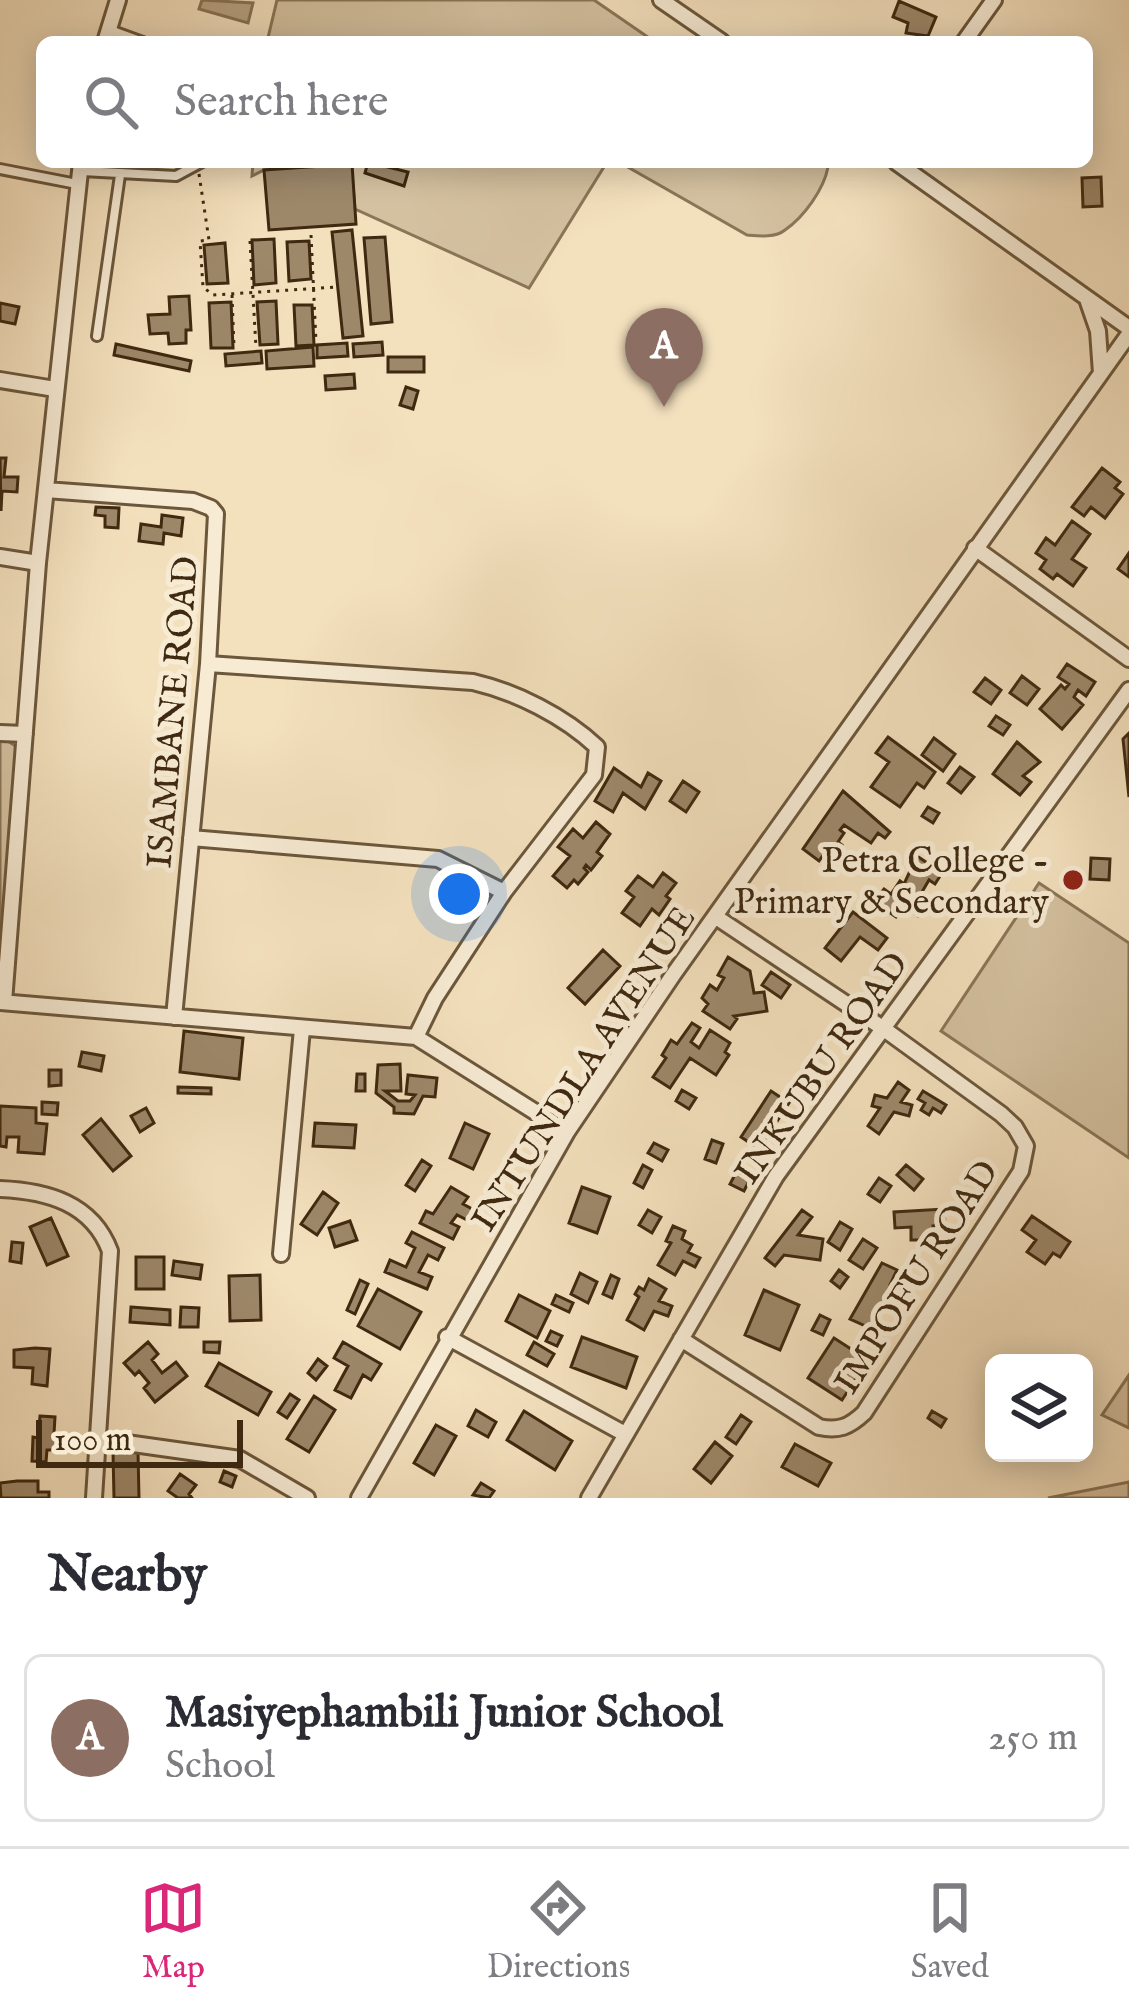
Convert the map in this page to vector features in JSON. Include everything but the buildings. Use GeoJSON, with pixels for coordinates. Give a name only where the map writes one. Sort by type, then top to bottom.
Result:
{"type":"FeatureCollection","features":[{"type":"Feature","properties":{"kind":"street"},"geometry":{"type":"LineString","coordinates":[[107,36],[118,0]]}},
{"type":"Feature","properties":{"kind":"street"},"geometry":{"type":"LineString","coordinates":[[661,0],[713,36]]}},
{"type":"Feature","properties":{"kind":"street"},"geometry":{"type":"LineString","coordinates":[[968,36],[994,0]]}},
{"type":"Feature","properties":{"kind":"street"},"geometry":{"type":"LineString","coordinates":[[904,168],[1129,331]]}},
{"type":"Feature","properties":{"kind":"street"},"geometry":{"type":"LineString","coordinates":[[80,172],[38,563],[2,1002],[416,1037],[567,1132]]}},
{"type":"Feature","properties":{"kind":"street"},"geometry":{"type":"LineString","coordinates":[[1087,300],[1098,332],[1101,373]]}},
{"type":"Feature","properties":{"kind":"street","name":"INTUNDLA AVENUE"},"geometry":{"type":"LineString","coordinates":[[359,1498],[567,1132],[1129,331]]}},
{"type":"Feature","properties":{"kind":"street"},"geometry":{"type":"LineString","coordinates":[[0,380],[55,389]]}},
{"type":"Feature","properties":{"kind":"street","name":"ISAMBANE ROAD"},"geometry":{"type":"LineString","coordinates":[[46,490],[193,501],[211,508],[218,524],[174,1017]]}},
{"type":"Feature","properties":{"kind":"street"},"geometry":{"type":"LineString","coordinates":[[975,548],[1129,659]]}},
{"type":"Feature","properties":{"kind":"street"},"geometry":{"type":"LineString","coordinates":[[0,557],[38,563]]}},
{"type":"Feature","properties":{"kind":"street"},"geometry":{"type":"LineString","coordinates":[[208,664],[486,685],[535,705],[589,740],[599,756],[594,775],[504,892],[435,998],[416,1037]]}},
{"type":"Feature","properties":{"kind":"street","name":"INKUBU ROAD"},"geometry":{"type":"LineString","coordinates":[[590,1498],[776,1176],[1129,689]]}},
{"type":"Feature","properties":{"kind":"street"},"geometry":{"type":"LineString","coordinates":[[0,733],[25,734]]}},
{"type":"Feature","properties":{"kind":"street"},"geometry":{"type":"LineString","coordinates":[[191,838],[438,859],[504,892]]}},
{"type":"Feature","properties":{"kind":"street"},"geometry":{"type":"LineString","coordinates":[[716,916],[884,1029]]}},
{"type":"Feature","properties":{"kind":"street"},"geometry":{"type":"LineString","coordinates":[[281,1254],[302,1029]]}},
{"type":"Feature","properties":{"kind":"street","name":"IMPOFU ROAD"},"geometry":{"type":"LineString","coordinates":[[681,1339],[818,1427],[844,1428],[864,1413],[1021,1171],[1027,1146],[1000,1114],[884,1029]]}},
{"type":"Feature","properties":{"kind":"street"},"geometry":{"type":"LineString","coordinates":[[0,1189],[74,1204],[102,1230],[110,1250],[94,1498]]}},
{"type":"Feature","properties":{"kind":"street"},"geometry":{"type":"LineString","coordinates":[[447,1337],[625,1435]]}},
{"type":"Feature","properties":{"kind":"street"},"geometry":{"type":"LineString","coordinates":[[98,1439],[240,1460],[307,1498]]}},
{"type":"Feature","properties":{"kind":"lane"},"geometry":{"type":"LineString","coordinates":[[0,169],[176,176],[192,168]]}},
{"type":"Feature","properties":{"kind":"lane"},"geometry":{"type":"LineString","coordinates":[[97,336],[120,175]]}},
{"type":"Feature","properties":{"kind":"path"},"geometry":{"type":"LineString","coordinates":[[200,168],[208,240],[200,241],[203,287],[213,296],[338,287]]}},
{"type":"Feature","properties":{"kind":"path"},"geometry":{"type":"LineString","coordinates":[[310,235],[316,342]]}},
{"type":"Feature","properties":{"kind":"path"},"geometry":{"type":"LineString","coordinates":[[250,241],[256,348]]}},
{"type":"Feature","properties":{"kind":"path"},"geometry":{"type":"LineString","coordinates":[[232,294],[234,347]]}},
{"type":"Feature","properties":{"kind":"shaded area"},"geometry":{"type":"Polygon","coordinates":[[[202,0],[253,3],[248,23],[199,9],[202,0]]]}},
{"type":"Feature","properties":{"kind":"shaded area"},"geometry":{"type":"Polygon","coordinates":[[[277,0],[594,0],[646,36],[268,36],[277,0]]]}},
{"type":"Feature","properties":{"kind":"shaded area"},"geometry":{"type":"Polygon","coordinates":[[[351,168],[603,168],[529,288],[355,209],[351,168]]]}},
{"type":"Feature","properties":{"kind":"shaded area"},"geometry":{"type":"Polygon","coordinates":[[[630,168],[828,168],[818,193],[781,233],[747,235],[630,168]]]}},
{"type":"Feature","properties":{"kind":"shaded area"},"geometry":{"type":"Polygon","coordinates":[[[0,736],[17,747],[0,969],[0,736]]]}},
{"type":"Feature","properties":{"kind":"shaded area"},"geometry":{"type":"Polygon","coordinates":[[[1039,883],[1129,943],[1129,1158],[941,1031],[1039,883]]]}},
{"type":"Feature","properties":{"kind":"shaded area"},"geometry":{"type":"Polygon","coordinates":[[[1129,1375],[1129,1428],[1102,1415],[1129,1375]]]}},
{"type":"Feature","properties":{"kind":"shaded area"},"geometry":{"type":"Polygon","coordinates":[[[1129,1482],[1129,1498],[1048,1498],[1129,1482]]]}},
{"type":"Feature","properties":{"kind":"place","name":"Masiyephambili Junior School"},"geometry":{"type":"Point","coordinates":[664,407]}},
{"type":"Feature","properties":{"kind":"place","name":"Petra College - Primary & Secondary"},"geometry":{"type":"Point","coordinates":[1073,880]}}]}
